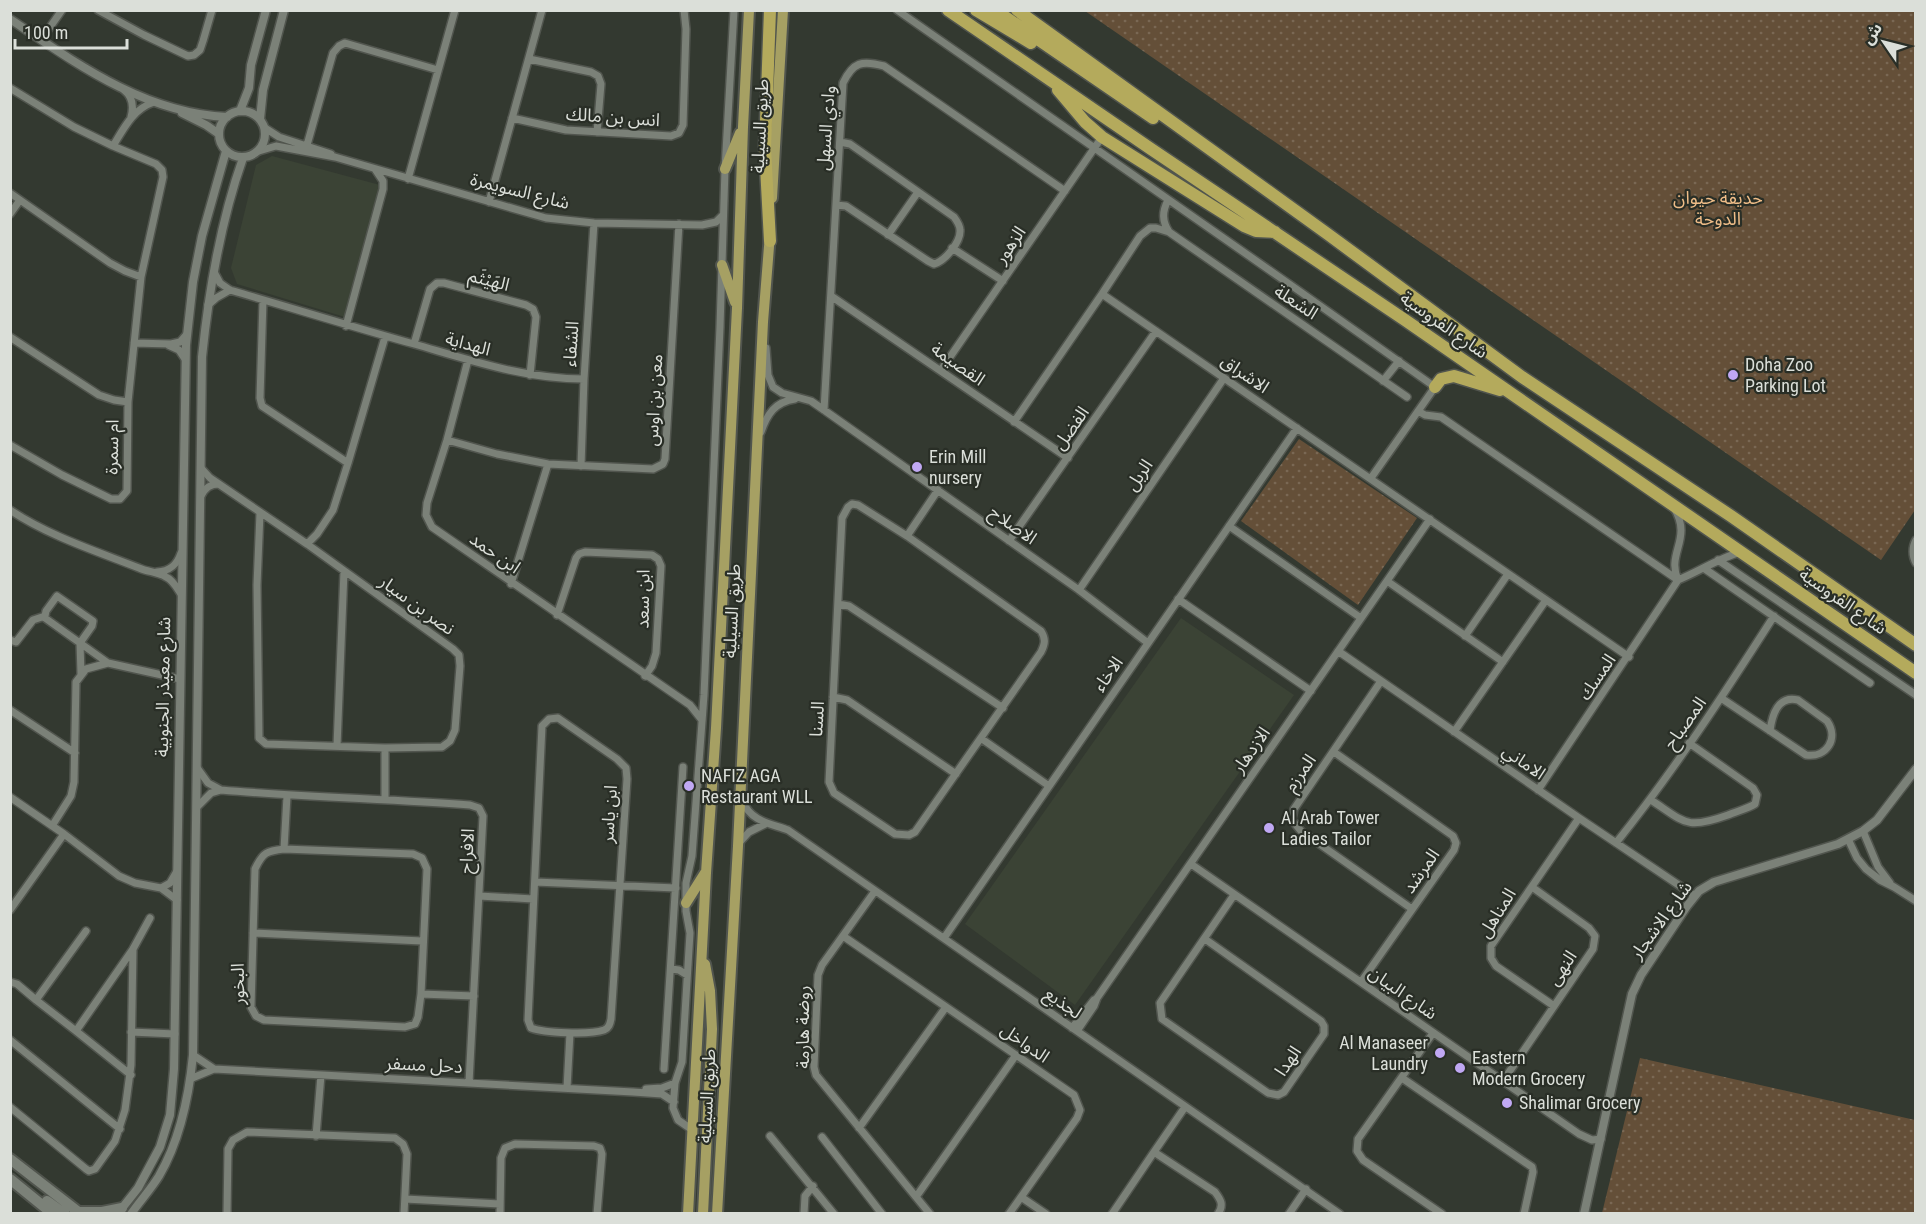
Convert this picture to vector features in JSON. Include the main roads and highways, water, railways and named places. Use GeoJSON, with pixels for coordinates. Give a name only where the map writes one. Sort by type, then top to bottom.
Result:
{"type":"FeatureCollection","features":[{"type":"Feature","properties":{"kind":"highway"},"geometry":{"type":"LineString","coordinates":[[770,10],[765,148],[770,241]]}},
{"type":"Feature","properties":{"kind":"highway","name":"شارع الفروسية"},"geometry":{"type":"LineString","coordinates":[[948,10],[1512,394],[1914,673]]}},
{"type":"Feature","properties":{"kind":"highway"},"geometry":{"type":"LineString","coordinates":[[976,10],[1097,80]]}},
{"type":"Feature","properties":{"kind":"highway"},"geometry":{"type":"LineString","coordinates":[[995,10],[1137,108],[1222,159]]}},
{"type":"Feature","properties":{"kind":"highway","name":"شارع الفروسية"},"geometry":{"type":"LineString","coordinates":[[1017,10],[1522,376],[1731,516],[1916,645]]}},
{"type":"Feature","properties":{"kind":"highway"},"geometry":{"type":"LineString","coordinates":[[1048,78],[1098,142],[1244,226],[1262,232],[1275,232]]}},
{"type":"Feature","properties":{"kind":"highway"},"geometry":{"type":"LineString","coordinates":[[1437,384],[1449,376],[1512,394]]}},
{"type":"Feature","properties":{"kind":"main road","name":"طريق السيلية"},"geometry":{"type":"LineString","coordinates":[[686,1214],[717,716],[749,10]]}},
{"type":"Feature","properties":{"kind":"main road","name":"طريق السيلية"},"geometry":{"type":"LineString","coordinates":[[717,1214],[738,846],[763,322],[770,241],[783,10]]}},
{"type":"Feature","properties":{"kind":"main road"},"geometry":{"type":"LineString","coordinates":[[724,169],[743,127]]}},
{"type":"Feature","properties":{"kind":"main road"},"geometry":{"type":"LineString","coordinates":[[722,265],[737,308]]}},
{"type":"Feature","properties":{"kind":"main road"},"geometry":{"type":"LineString","coordinates":[[686,903],[706,873]]}},
{"type":"Feature","properties":{"kind":"main road"},"geometry":{"type":"LineString","coordinates":[[702,952],[710,991],[712,1029],[703,1214]]}},
{"type":"Feature","properties":{"kind":"main road"},"geometry":{"type":"LineString","coordinates":[[10,1159],[80,1213],[124,1212]]}},
{"type":"Feature","properties":{"kind":"main road"},"geometry":{"type":"LineString","coordinates":[[10,1179],[53,1214]]}},
{"type":"Feature","properties":{"kind":"main road"},"geometry":{"type":"LineString","coordinates":[[32,1197],[48,1202],[65,1214]]}},
{"type":"Feature","properties":{"kind":"place","name":"Doha Zoo Parking Lot"},"geometry":{"type":"Point","coordinates":[1733,375]}},
{"type":"Feature","properties":{"kind":"place","name":"Erin Mill nursery"},"geometry":{"type":"Point","coordinates":[917,467]}},
{"type":"Feature","properties":{"kind":"place","name":"NAFIZ AGA Restaurant WLL"},"geometry":{"type":"Point","coordinates":[689,786]}},
{"type":"Feature","properties":{"kind":"place","name":"Al Arab Tower Ladies Tailor"},"geometry":{"type":"Point","coordinates":[1269,828]}},
{"type":"Feature","properties":{"kind":"place","name":"Al Manaseer Laundry"},"geometry":{"type":"Point","coordinates":[1440,1053]}},
{"type":"Feature","properties":{"kind":"place","name":"Eastern Modern Grocery"},"geometry":{"type":"Point","coordinates":[1460,1068]}},
{"type":"Feature","properties":{"kind":"place","name":"Shalimar Grocery"},"geometry":{"type":"Point","coordinates":[1507,1103]}},
{"type":"Feature","properties":{"kind":"park label","name":"حديقة حيوان الدوحة"},"geometry":{"type":"Point","coordinates":[1718,208]}}]}
